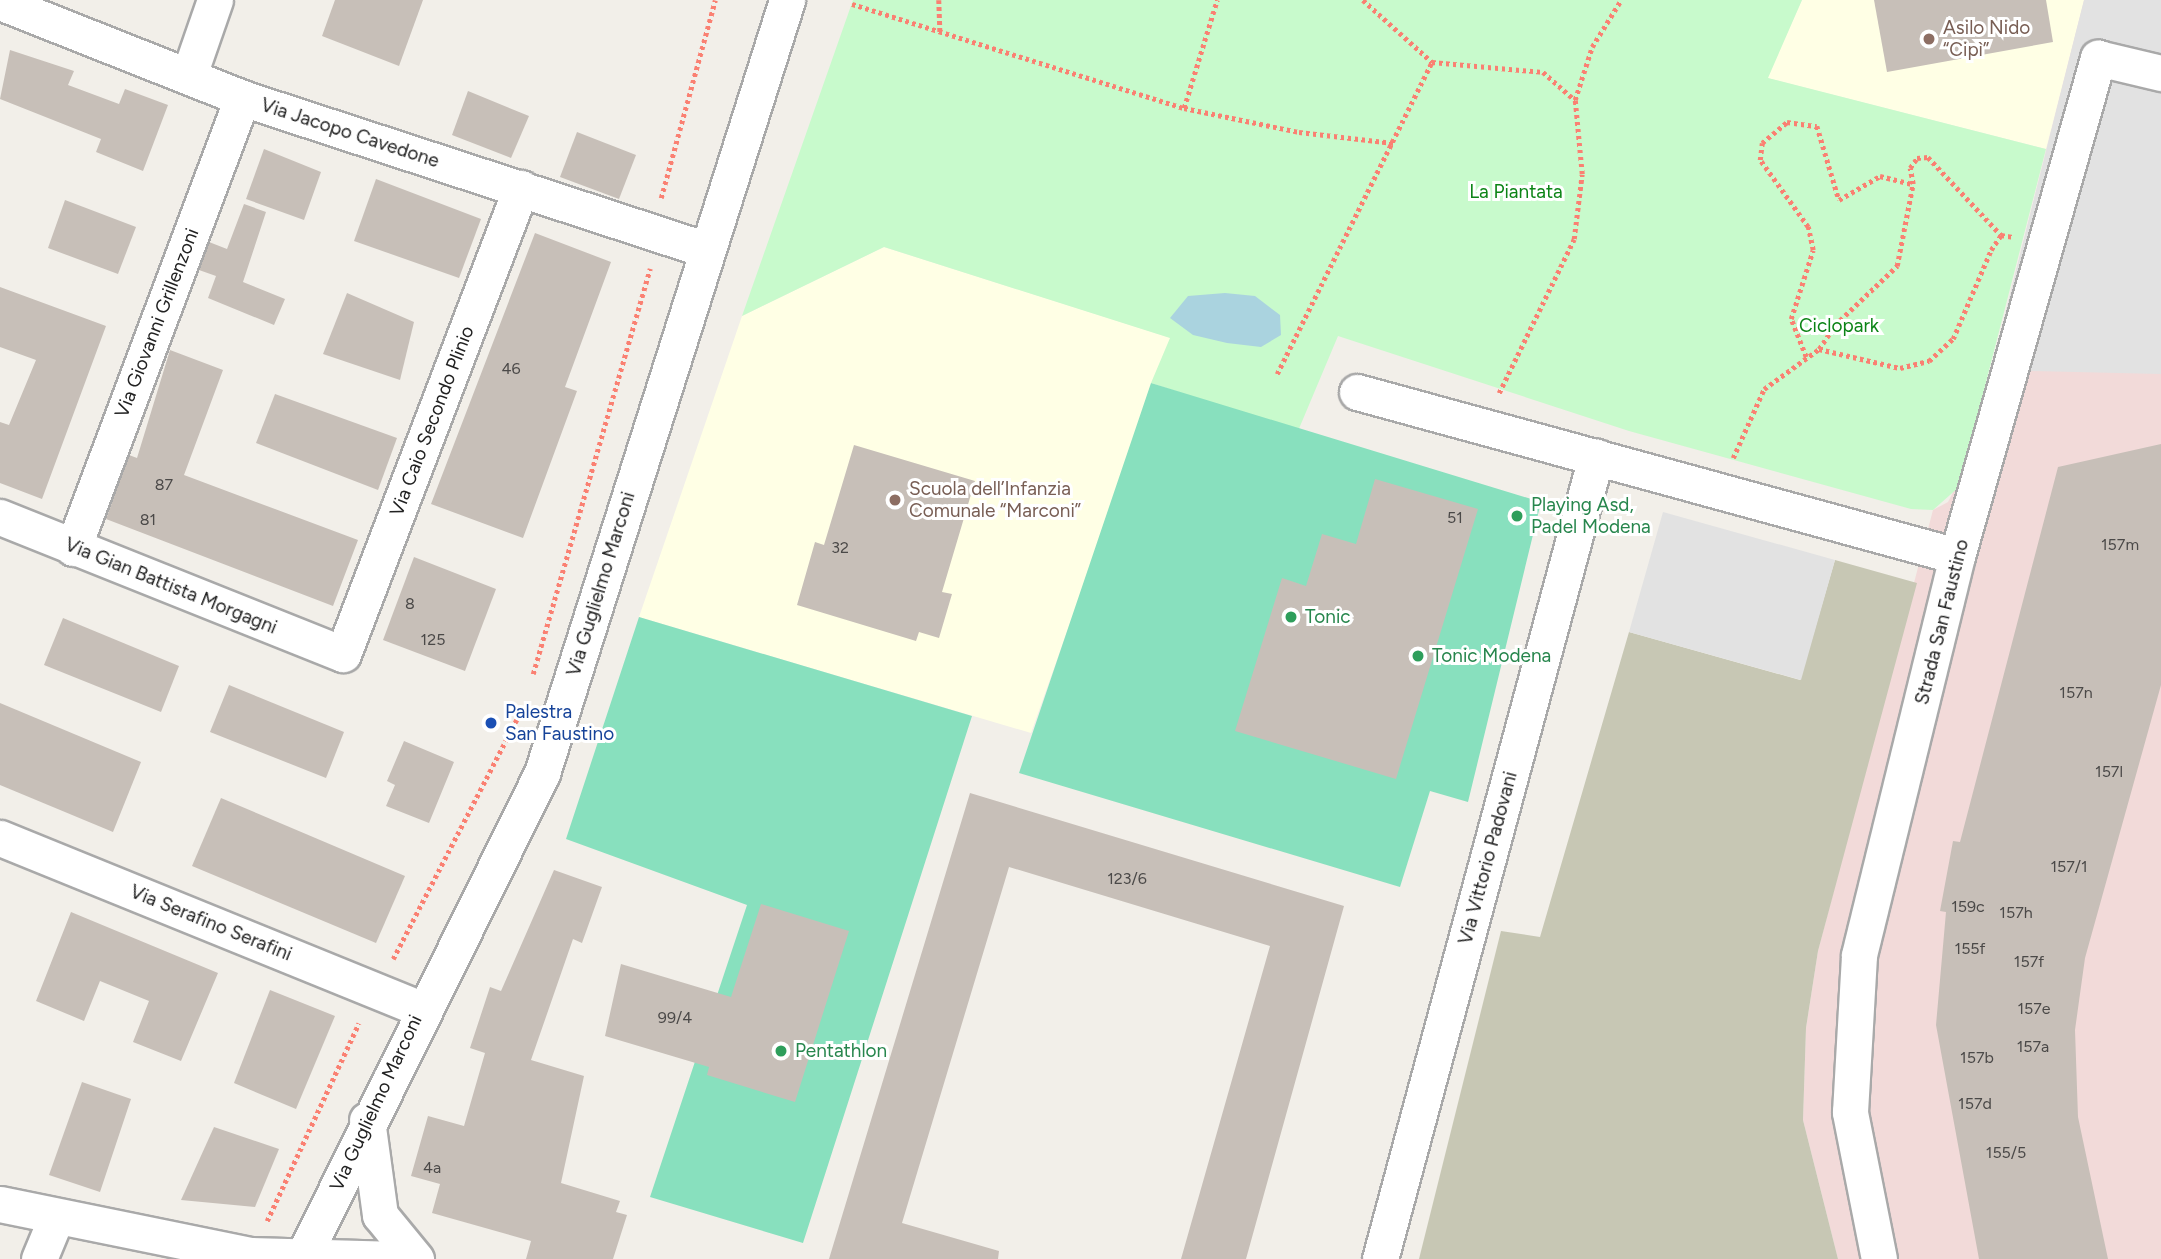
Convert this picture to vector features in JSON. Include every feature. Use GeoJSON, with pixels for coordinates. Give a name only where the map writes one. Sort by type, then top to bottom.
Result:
{"type":"FeatureCollection","features":[{"type":"Feature","properties":{"kind":"street"},"geometry":{"type":"LineString","coordinates":[[189,75],[215,0]]}},
{"type":"Feature","properties":{"kind":"street","name":"Via Guglielmo Marconi"},"geometry":{"type":"LineString","coordinates":[[302,1259],[421,1009],[542,773],[705,249],[787,0]]}},
{"type":"Feature","properties":{"kind":"street","name":"Via Jacopo Cavedone"},"geometry":{"type":"LineString","coordinates":[[0,2],[242,98],[705,249]]}},
{"type":"Feature","properties":{"kind":"street","name":"Strada San Faustino"},"geometry":{"type":"LineString","coordinates":[[1879,1259],[1850,1112],[1851,1009],[1957,556],[2098,58],[2161,73]]}},
{"type":"Feature","properties":{"kind":"street","name":"Via Giovanni Grillenzoni"},"geometry":{"type":"LineString","coordinates":[[73,548],[242,98]]}},
{"type":"Feature","properties":{"kind":"street","name":"Via Caio Secondo Plinio"},"geometry":{"type":"LineString","coordinates":[[343,654],[521,188]]}},
{"type":"Feature","properties":{"kind":"street"},"geometry":{"type":"LineString","coordinates":[[1357,392],[1957,556]]}},
{"type":"Feature","properties":{"kind":"street","name":"Via Vittorio Padovani"},"geometry":{"type":"LineString","coordinates":[[1380,1259],[1596,457]]}},
{"type":"Feature","properties":{"kind":"street","name":"Via Gian Battista Morgagni"},"geometry":{"type":"LineString","coordinates":[[0,517],[343,654]]}},
{"type":"Feature","properties":{"kind":"street","name":"Via Serafino Serafini"},"geometry":{"type":"LineString","coordinates":[[0,838],[421,1009]]}},
{"type":"Feature","properties":{"kind":"street"},"geometry":{"type":"LineString","coordinates":[[367,1119],[380,1215],[416,1259]]}},
{"type":"Feature","properties":{"kind":"street"},"geometry":{"type":"LineString","coordinates":[[0,1204],[57,1218],[250,1255],[302,1259],[399,1259]]}},
{"type":"Feature","properties":{"kind":"street"},"geometry":{"type":"LineString","coordinates":[[39,1259],[57,1218]]}},
{"type":"Feature","properties":{"kind":"path"},"geometry":{"type":"LineString","coordinates":[[530,684],[647,290],[655,233],[692,64],[715,0]]}},
{"type":"Feature","properties":{"kind":"path"},"geometry":{"type":"LineString","coordinates":[[939,0],[940,34]]}},
{"type":"Feature","properties":{"kind":"path"},"geometry":{"type":"LineString","coordinates":[[1184,108],[1217,0]]}},
{"type":"Feature","properties":{"kind":"path"},"geometry":{"type":"LineString","coordinates":[[1363,0],[1432,62],[1543,72],[1575,100]]}},
{"type":"Feature","properties":{"kind":"path"},"geometry":{"type":"LineString","coordinates":[[1488,428],[1500,389],[1574,239],[1582,174],[1575,100],[1592,47],[1620,0]]}},
{"type":"Feature","properties":{"kind":"path"},"geometry":{"type":"LineString","coordinates":[[852,4],[940,34],[1184,108],[1298,132],[1393,143]]}},
{"type":"Feature","properties":{"kind":"path"},"geometry":{"type":"LineString","coordinates":[[1277,374],[1432,62]]}},
{"type":"Feature","properties":{"kind":"path"},"geometry":{"type":"LineString","coordinates":[[1806,357],[1791,319],[1813,250],[1808,227],[1792,196],[1764,169],[1762,143],[1787,121],[1817,126],[1839,200],[1880,176],[1913,184]]}},
{"type":"Feature","properties":{"kind":"path"},"geometry":{"type":"LineString","coordinates":[[1719,491],[1750,409],[1764,389],[1819,349],[1897,266],[1913,184],[1910,168],[1917,158],[1937,161],[1980,219],[2001,235],[2048,232]]}},
{"type":"Feature","properties":{"kind":"path"},"geometry":{"type":"LineString","coordinates":[[1819,349],[1900,368],[1929,361],[1953,339],[2001,235]]}},
{"type":"Feature","properties":{"kind":"path"},"geometry":{"type":"LineString","coordinates":[[250,1255],[375,989],[475,808],[526,697]]}},
{"type":"Feature","properties":{"kind":"shaded area","name":"Asilo Nido “Cipì”"},"geometry":{"type":"Polygon","coordinates":[[[1802,0],[2084,0],[2046,149],[1767,78],[1802,0]]]}},
{"type":"Feature","properties":{"kind":"shaded area"},"geometry":{"type":"Polygon","coordinates":[[[2084,0],[2161,0],[2161,1259],[1838,1259],[1803,1120],[1806,1028],[1818,951],[1933,510],[1948,502],[1968,463],[2084,0]]]}},
{"type":"Feature","properties":{"kind":"shaded area"},"geometry":{"type":"Polygon","coordinates":[[[2084,0],[2161,0],[2161,374],[1991,370],[2084,0]]]}},
{"type":"Feature","properties":{"kind":"shaded area","name":"Scuola dell’Infanzia Comunale “Marconi”"},"geometry":{"type":"Polygon","coordinates":[[[884,247],[1171,338],[1031,733],[639,617],[742,316],[884,247]]]}},
{"type":"Feature","properties":{"kind":"shaded area"},"geometry":{"type":"Polygon","coordinates":[[[1663,512],[1835,560],[1801,680],[1629,632],[1663,512]]]}},
{"type":"Feature","properties":{"kind":"shaded area"},"geometry":{"type":"Polygon","coordinates":[[[1835,560],[1917,583],[1818,951],[1806,1028],[1803,1120],[1838,1259],[1419,1259],[1501,931],[1540,937],[1629,632],[1800,680],[1835,560]]]}},
{"type":"Feature","properties":{"kind":"green space","name":"La Piantata"},"geometry":{"type":"Polygon","coordinates":[[[853,0],[1802,0],[1768,78],[2046,149],[1959,487],[1933,510],[1911,509],[1629,431],[1338,336],[1298,431],[1151,383],[1170,338],[884,247],[742,316],[853,0]]]}},
{"type":"Feature","properties":{"kind":"green space","name":"Tonic"},"geometry":{"type":"Polygon","coordinates":[[[1151,383],[1541,502],[1468,802],[1430,791],[1400,887],[1019,773],[1151,383]]]}},
{"type":"Feature","properties":{"kind":"green space","name":"Pentathlon"},"geometry":{"type":"Polygon","coordinates":[[[639,617],[972,716],[803,1243],[650,1197],[747,905],[566,839],[639,617]]]}},
{"type":"Feature","properties":{"kind":"water"},"geometry":{"type":"Polygon","coordinates":[[[1225,293],[1255,296],[1280,315],[1281,335],[1261,347],[1227,343],[1193,335],[1170,318],[1188,296],[1225,293]]]}},
{"type":"Feature","properties":{"kind":"building"},"geometry":{"type":"Polygon","coordinates":[[[335,0],[423,0],[399,66],[322,36],[335,0]]]}},
{"type":"Feature","properties":{"kind":"building"},"geometry":{"type":"Polygon","coordinates":[[[1874,0],[2046,0],[2053,42],[1887,72],[1874,0]]]}},
{"type":"Feature","properties":{"kind":"building"},"geometry":{"type":"Polygon","coordinates":[[[10,50],[74,71],[68,85],[119,104],[125,89],[168,105],[143,171],[96,152],[101,139],[0,99],[10,50]]]}},
{"type":"Feature","properties":{"kind":"building"},"geometry":{"type":"Polygon","coordinates":[[[468,91],[529,116],[511,158],[452,135],[468,91]]]}},
{"type":"Feature","properties":{"kind":"building"},"geometry":{"type":"Polygon","coordinates":[[[577,132],[636,155],[619,199],[560,177],[577,132]]]}},
{"type":"Feature","properties":{"kind":"building"},"geometry":{"type":"Polygon","coordinates":[[[264,149],[321,172],[304,220],[246,199],[264,149]]]}},
{"type":"Feature","properties":{"kind":"building"},"geometry":{"type":"Polygon","coordinates":[[[376,179],[481,219],[459,278],[354,241],[376,179]]]}},
{"type":"Feature","properties":{"kind":"building"},"geometry":{"type":"Polygon","coordinates":[[[65,200],[136,227],[118,274],[48,248],[65,200]]]}},
{"type":"Feature","properties":{"kind":"building"},"geometry":{"type":"Polygon","coordinates":[[[244,204],[266,212],[243,282],[285,299],[274,325],[208,298],[216,276],[199,270],[209,242],[227,249],[244,204]]]}},
{"type":"Feature","properties":{"kind":"building"},"geometry":{"type":"Polygon","coordinates":[[[535,233],[611,262],[565,387],[577,391],[523,538],[431,504],[535,233]]]}},
{"type":"Feature","properties":{"kind":"building"},"geometry":{"type":"Polygon","coordinates":[[[0,287],[106,326],[42,499],[0,483],[0,422],[9,425],[36,360],[0,347],[0,287]]]}},
{"type":"Feature","properties":{"kind":"building"},"geometry":{"type":"Polygon","coordinates":[[[347,293],[414,322],[400,380],[323,354],[347,293]]]}},
{"type":"Feature","properties":{"kind":"building"},"geometry":{"type":"Polygon","coordinates":[[[170,350],[223,370],[184,475],[358,540],[333,606],[106,519],[129,455],[137,458],[170,350]]]}},
{"type":"Feature","properties":{"kind":"building"},"geometry":{"type":"Polygon","coordinates":[[[275,394],[397,438],[378,490],[256,443],[275,394]]]}},
{"type":"Feature","properties":{"kind":"building"},"geometry":{"type":"Polygon","coordinates":[[[2161,444],[2161,685],[2085,958],[2075,1030],[2078,1117],[2108,1259],[1979,1259],[1936,1025],[1946,912],[1940,911],[1953,841],[1960,842],[2058,467],[2161,444]]]}},
{"type":"Feature","properties":{"kind":"building"},"geometry":{"type":"Polygon","coordinates":[[[854,445],[975,481],[942,592],[952,594],[939,638],[919,632],[916,641],[797,605],[815,542],[824,545],[854,445]]]}},
{"type":"Feature","properties":{"kind":"building"},"geometry":{"type":"Polygon","coordinates":[[[1375,479],[1478,509],[1396,779],[1235,731],[1282,578],[1306,586],[1322,534],[1356,544],[1375,479]]]}},
{"type":"Feature","properties":{"kind":"building"},"geometry":{"type":"Polygon","coordinates":[[[414,557],[496,589],[465,671],[383,640],[414,557]]]}},
{"type":"Feature","properties":{"kind":"building"},"geometry":{"type":"Polygon","coordinates":[[[63,618],[179,666],[161,712],[44,665],[63,618]]]}},
{"type":"Feature","properties":{"kind":"building"},"geometry":{"type":"Polygon","coordinates":[[[229,685],[344,732],[326,778],[210,732],[229,685]]]}},
{"type":"Feature","properties":{"kind":"building"},"geometry":{"type":"Polygon","coordinates":[[[0,703],[141,762],[113,832],[0,785],[0,703]]]}},
{"type":"Feature","properties":{"kind":"building"},"geometry":{"type":"Polygon","coordinates":[[[404,741],[454,762],[429,823],[386,806],[395,785],[387,781],[404,741]]]}},
{"type":"Feature","properties":{"kind":"building"},"geometry":{"type":"Polygon","coordinates":[[[970,793],[1344,906],[1246,1259],[1181,1259],[1270,946],[1009,867],[902,1223],[999,1251],[998,1259],[829,1259],[970,793]]]}},
{"type":"Feature","properties":{"kind":"building"},"geometry":{"type":"Polygon","coordinates":[[[221,798],[405,876],[376,943],[192,866],[221,798]]]}},
{"type":"Feature","properties":{"kind":"building"},"geometry":{"type":"Polygon","coordinates":[[[554,870],[602,887],[582,943],[573,939],[531,1060],[584,1076],[561,1183],[620,1201],[616,1212],[627,1215],[613,1259],[526,1259],[531,1241],[432,1213],[440,1184],[411,1176],[428,1116],[464,1126],[485,1053],[470,1048],[490,987],[501,991],[554,870]]]}},
{"type":"Feature","properties":{"kind":"building"},"geometry":{"type":"Polygon","coordinates":[[[761,904],[849,931],[795,1102],[707,1075],[709,1067],[605,1036],[621,964],[731,997],[761,904]]]}},
{"type":"Feature","properties":{"kind":"building"},"geometry":{"type":"Polygon","coordinates":[[[71,912],[218,973],[181,1061],[133,1042],[149,1001],[100,981],[84,1021],[36,1001],[71,912]]]}},
{"type":"Feature","properties":{"kind":"building"},"geometry":{"type":"Polygon","coordinates":[[[270,990],[335,1016],[296,1109],[234,1083],[270,990]]]}},
{"type":"Feature","properties":{"kind":"building"},"geometry":{"type":"Polygon","coordinates":[[[82,1082],[131,1099],[100,1192],[49,1175],[82,1082]]]}},
{"type":"Feature","properties":{"kind":"building"},"geometry":{"type":"Polygon","coordinates":[[[214,1127],[279,1149],[255,1207],[181,1200],[214,1127]]]}},
{"type":"Feature","properties":{"kind":"place","name":"Asilo Nido “Cipì”"},"geometry":{"type":"Point","coordinates":[1929,39]}},
{"type":"Feature","properties":{"kind":"place","name":"Scuola dell’Infanzia Comunale “Marconi”"},"geometry":{"type":"Point","coordinates":[895,500]}},
{"type":"Feature","properties":{"kind":"place","name":"Playing Asd, Padel Modena"},"geometry":{"type":"Point","coordinates":[1517,516]}},
{"type":"Feature","properties":{"kind":"place","name":"Tonic"},"geometry":{"type":"Point","coordinates":[1291,617]}},
{"type":"Feature","properties":{"kind":"place","name":"Tonic Modena"},"geometry":{"type":"Point","coordinates":[1418,656]}},
{"type":"Feature","properties":{"kind":"place","name":"Palestra San Faustino"},"geometry":{"type":"Point","coordinates":[491,723]}},
{"type":"Feature","properties":{"kind":"place","name":"Pentathlon"},"geometry":{"type":"Point","coordinates":[781,1051]}},
{"type":"Feature","properties":{"kind":"park label","name":"Ciclopark"},"geometry":{"type":"Point","coordinates":[1839,326]}}]}
